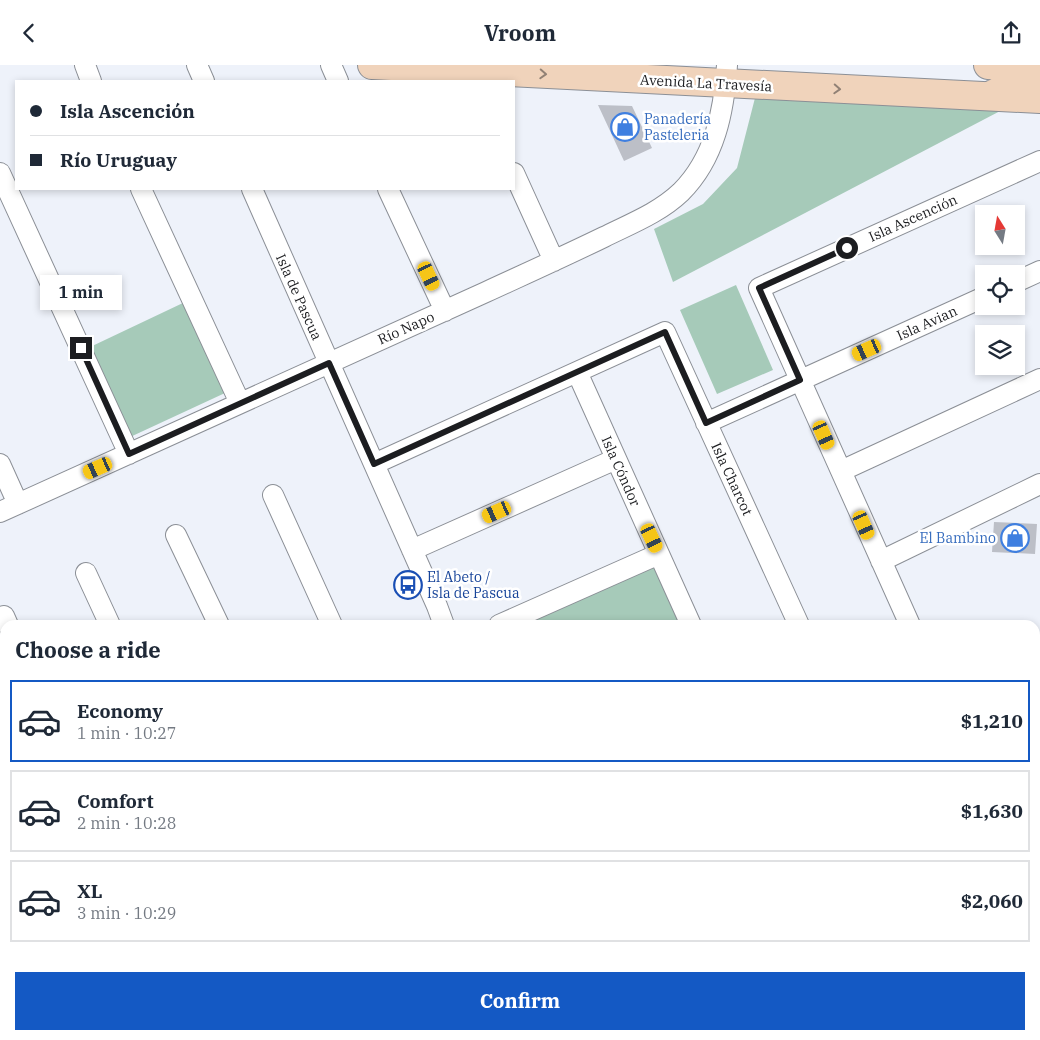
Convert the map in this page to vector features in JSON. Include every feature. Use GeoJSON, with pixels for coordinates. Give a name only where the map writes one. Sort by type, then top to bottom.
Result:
{"type":"FeatureCollection","features":[{"type":"Feature","properties":{"kind":"street"},"geometry":{"type":"LineString","coordinates":[[85,65],[91,80]]}},
{"type":"Feature","properties":{"kind":"street"},"geometry":{"type":"LineString","coordinates":[[197,65],[204,80]]}},
{"type":"Feature","properties":{"kind":"street"},"geometry":{"type":"LineString","coordinates":[[331,65],[338,80]]}},
{"type":"Feature","properties":{"kind":"street","name":"Avenida La Travesía"},"geometry":{"type":"LineString","coordinates":[[372,65],[470,76],[726,74],[988,97],[1040,99]]}},
{"type":"Feature","properties":{"kind":"street"},"geometry":{"type":"LineString","coordinates":[[988,65],[1040,69]]}},
{"type":"Feature","properties":{"kind":"street"},"geometry":{"type":"LineString","coordinates":[[988,97],[1040,69]]}},
{"type":"Feature","properties":{"kind":"street","name":"Río Napo"},"geometry":{"type":"LineString","coordinates":[[0,512],[445,311],[655,212],[681,192],[698,171],[711,146],[719,126],[726,74]]}},
{"type":"Feature","properties":{"kind":"street","name":"Isla Ascención"},"geometry":{"type":"LineString","coordinates":[[800,380],[759,288],[1040,161]]}},
{"type":"Feature","properties":{"kind":"street"},"geometry":{"type":"LineString","coordinates":[[0,173],[129,454]]}},
{"type":"Feature","properties":{"kind":"street"},"geometry":{"type":"LineString","coordinates":[[515,175],[554,261]]}},
{"type":"Feature","properties":{"kind":"street"},"geometry":{"type":"LineString","coordinates":[[140,190],[240,403]]}},
{"type":"Feature","properties":{"kind":"street","name":"Isla de Pascua"},"geometry":{"type":"LineString","coordinates":[[252,190],[442,620]]}},
{"type":"Feature","properties":{"kind":"street"},"geometry":{"type":"LineString","coordinates":[[388,190],[445,311]]}},
{"type":"Feature","properties":{"kind":"street"},"geometry":{"type":"LineString","coordinates":[[1025,278],[1040,271]]}},
{"type":"Feature","properties":{"kind":"street","name":"Isla Avian"},"geometry":{"type":"LineString","coordinates":[[706,423],[975,301]]}},
{"type":"Feature","properties":{"kind":"street","name":"Isla Charcot"},"geometry":{"type":"LineString","coordinates":[[577,372],[665,332],[797,620]]}},
{"type":"Feature","properties":{"kind":"street"},"geometry":{"type":"LineString","coordinates":[[374,464],[577,372]]}},
{"type":"Feature","properties":{"kind":"street","name":"Isla Cóndor"},"geometry":{"type":"LineString","coordinates":[[577,372],[689,620]]}},
{"type":"Feature","properties":{"kind":"street"},"geometry":{"type":"LineString","coordinates":[[841,471],[1040,379]]}},
{"type":"Feature","properties":{"kind":"street"},"geometry":{"type":"LineString","coordinates":[[800,380],[908,620]]}},
{"type":"Feature","properties":{"kind":"street"},"geometry":{"type":"LineString","coordinates":[[412,550],[616,459]]}},
{"type":"Feature","properties":{"kind":"street"},"geometry":{"type":"LineString","coordinates":[[0,464],[18,504]]}},
{"type":"Feature","properties":{"kind":"street"},"geometry":{"type":"LineString","coordinates":[[880,561],[1040,484]]}},
{"type":"Feature","properties":{"kind":"street"},"geometry":{"type":"LineString","coordinates":[[273,495],[330,620]]}},
{"type":"Feature","properties":{"kind":"street"},"geometry":{"type":"LineString","coordinates":[[176,535],[217,620]]}},
{"type":"Feature","properties":{"kind":"street"},"geometry":{"type":"LineString","coordinates":[[510,620],[659,554]]}},
{"type":"Feature","properties":{"kind":"street"},"geometry":{"type":"LineString","coordinates":[[86,573],[108,620]]}},
{"type":"Feature","properties":{"kind":"green space"},"geometry":{"type":"Polygon","coordinates":[[[755,98],[1004,109],[673,282],[654,229],[703,204],[737,168],[755,98]]]}},
{"type":"Feature","properties":{"kind":"green space"},"geometry":{"type":"Polygon","coordinates":[[[736,285],[773,370],[717,394],[680,310],[736,285]]]}},
{"type":"Feature","properties":{"kind":"green space"},"geometry":{"type":"Polygon","coordinates":[[[185,302],[225,393],[128,438],[88,348],[185,302]]]}},
{"type":"Feature","properties":{"kind":"green space"},"geometry":{"type":"Polygon","coordinates":[[[654,564],[680,620],[536,620],[654,564]]]}},
{"type":"Feature","properties":{"kind":"building","name":"Panadería Pasteleria"},"geometry":{"type":"Polygon","coordinates":[[[598,105],[632,106],[652,148],[624,161],[598,105]]]}},
{"type":"Feature","properties":{"kind":"building","name":"El Bambino"},"geometry":{"type":"Polygon","coordinates":[[[994,522],[1037,524],[1035,554],[992,552],[994,522]]]}},
{"type":"Feature","properties":{"kind":"place","name":"Panadería Pasteleria"},"geometry":{"type":"Point","coordinates":[625,127]}},
{"type":"Feature","properties":{"kind":"place","name":"El Bambino"},"geometry":{"type":"Point","coordinates":[1015,538]}},
{"type":"Feature","properties":{"kind":"place","name":"El Abeto / Isla de Pascua"},"geometry":{"type":"Point","coordinates":[408,585]}},
{"type":"Feature","properties":{"kind":"route"},"geometry":{"type":"LineString","coordinates":[[81,348],[129,454],[329,363],[374,464],[665,332],[706,423],[800,380],[759,288],[847,248]]}}]}
